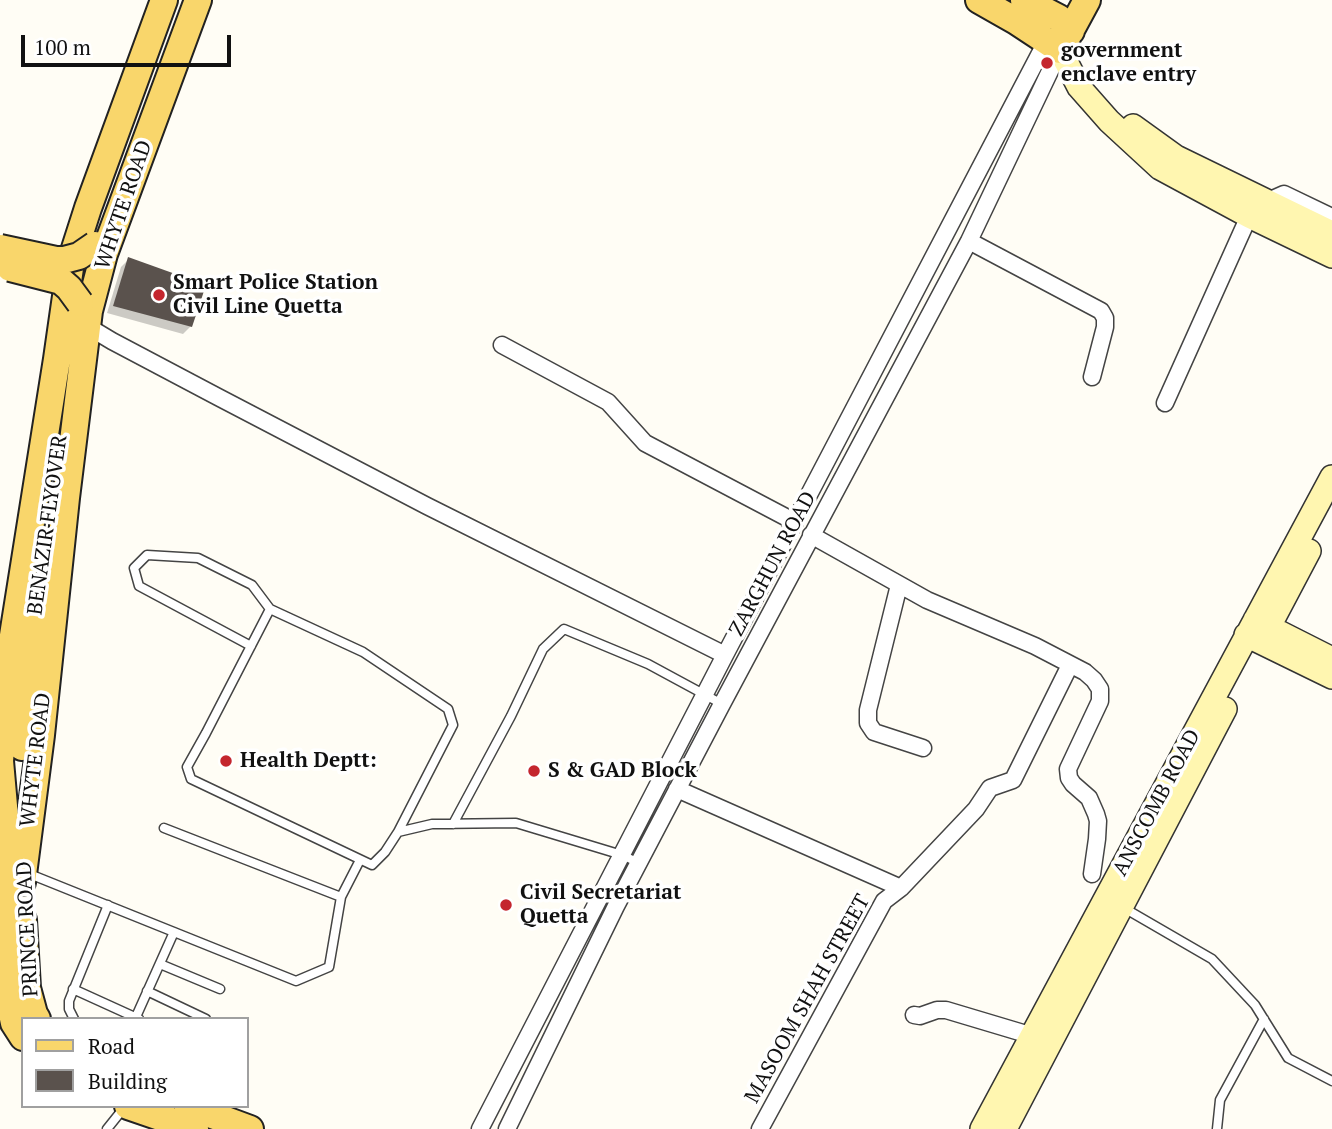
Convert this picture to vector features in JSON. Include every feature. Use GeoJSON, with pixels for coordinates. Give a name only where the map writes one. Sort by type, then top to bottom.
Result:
{"type":"FeatureCollection","features":[{"type":"Feature","properties":{"kind":"main road","name":"WHYTE ROAD"},"geometry":{"type":"LineString","coordinates":[[15,853],[1,761],[8,667],[71,261],[164,0]]}},
{"type":"Feature","properties":{"kind":"main road","name":"BENAZIR FLYOVER"},"geometry":{"type":"LineString","coordinates":[[22,747],[26,686],[83,315],[87,269],[181,0]]}},
{"type":"Feature","properties":{"kind":"main road","name":"WHYTE ROAD"},"geometry":{"type":"LineString","coordinates":[[15,853],[41,735],[83,315],[89,311],[104,254],[198,0]]}},
{"type":"Feature","properties":{"kind":"main road"},"geometry":{"type":"LineString","coordinates":[[979,0],[1061,28]]}},
{"type":"Feature","properties":{"kind":"main road"},"geometry":{"type":"LineString","coordinates":[[1024,0],[1061,28]]}},
{"type":"Feature","properties":{"kind":"main road","name":"ZARGHUN ROAD"},"geometry":{"type":"LineString","coordinates":[[1061,28],[1087,0]]}},
{"type":"Feature","properties":{"kind":"main road"},"geometry":{"type":"LineString","coordinates":[[0,248],[64,260],[79,257],[94,245]]}},
{"type":"Feature","properties":{"kind":"main road"},"geometry":{"type":"LineString","coordinates":[[0,265],[61,281],[69,288],[83,315]]}},
{"type":"Feature","properties":{"kind":"main road","name":"WHYTE ROAD"},"geometry":{"type":"LineString","coordinates":[[15,853],[22,747]]}},
{"type":"Feature","properties":{"kind":"main road","name":"PRINCE ROAD"},"geometry":{"type":"LineString","coordinates":[[15,853],[27,988],[36,1017]]}},
{"type":"Feature","properties":{"kind":"main road","name":"PRINCE ROAD"},"geometry":{"type":"LineString","coordinates":[[15,853],[7,991],[13,1023],[21,1034]]}},
{"type":"Feature","properties":{"kind":"main road"},"geometry":{"type":"LineString","coordinates":[[133,1108],[195,1129]]}},
{"type":"Feature","properties":{"kind":"main road"},"geometry":{"type":"LineString","coordinates":[[193,1108],[250,1129]]}},
{"type":"Feature","properties":{"kind":"street"},"geometry":{"type":"LineString","coordinates":[[1061,28],[1086,71],[1132,126],[1176,157],[1332,233]]}},
{"type":"Feature","properties":{"kind":"street"},"geometry":{"type":"LineString","coordinates":[[1061,28],[1079,87],[1110,121],[1160,168],[1249,216],[1332,256]]}},
{"type":"Feature","properties":{"kind":"street","name":"ZARGHUN ROAD"},"geometry":{"type":"LineString","coordinates":[[507,1129],[616,906],[811,534],[969,241],[1061,28]]}},
{"type":"Feature","properties":{"kind":"street","name":"ZARGHUN ROAD"},"geometry":{"type":"LineString","coordinates":[[480,1129],[795,522],[1061,28]]}},
{"type":"Feature","properties":{"kind":"street"},"geometry":{"type":"LineString","coordinates":[[1273,204],[1275,198],[1284,194],[1332,217]]}},
{"type":"Feature","properties":{"kind":"street"},"geometry":{"type":"LineString","coordinates":[[1165,403],[1249,216]]}},
{"type":"Feature","properties":{"kind":"street"},"geometry":{"type":"LineString","coordinates":[[969,241],[1101,311],[1105,318],[1105,327],[1092,377]]}},
{"type":"Feature","properties":{"kind":"street"},"geometry":{"type":"LineString","coordinates":[[83,315],[182,379],[415,500],[725,655]]}},
{"type":"Feature","properties":{"kind":"street"},"geometry":{"type":"LineString","coordinates":[[502,345],[608,402],[645,443],[795,522]]}},
{"type":"Feature","properties":{"kind":"street","name":"ANSCOMB ROAD"},"geometry":{"type":"LineString","coordinates":[[1005,1129],[1114,904],[1257,631],[1332,477]]}},
{"type":"Feature","properties":{"kind":"street","name":"ANSCOMB ROAD"},"geometry":{"type":"LineString","coordinates":[[1257,631],[1288,592],[1332,508]]}},
{"type":"Feature","properties":{"kind":"street"},"geometry":{"type":"LineString","coordinates":[[811,534],[927,600],[1035,646],[1086,672],[1094,680],[1100,689],[1100,701],[1068,769],[1073,784],[1089,798],[1098,821],[1092,874]]}},
{"type":"Feature","properties":{"kind":"street"},"geometry":{"type":"LineString","coordinates":[[899,585],[868,710],[868,723],[874,732],[923,748]]}},
{"type":"Feature","properties":{"kind":"street"},"geometry":{"type":"LineString","coordinates":[[1257,631],[1332,659]]}},
{"type":"Feature","properties":{"kind":"street"},"geometry":{"type":"LineString","coordinates":[[1257,631],[1332,677]]}},
{"type":"Feature","properties":{"kind":"street","name":"MASOOM SHAH STREET"},"geometry":{"type":"LineString","coordinates":[[760,1129],[884,901],[901,888],[976,809],[990,788],[1013,780],[1070,665]]}},
{"type":"Feature","properties":{"kind":"street"},"geometry":{"type":"LineString","coordinates":[[677,789],[901,888]]}},
{"type":"Feature","properties":{"kind":"street","name":"ANSCOMB ROAD"},"geometry":{"type":"LineString","coordinates":[[982,1129],[1033,1036],[1114,904]]}},
{"type":"Feature","properties":{"kind":"street"},"geometry":{"type":"LineString","coordinates":[[914,1015],[946,1010],[1033,1036]]}},
{"type":"Feature","properties":{"kind":"lane"},"geometry":{"type":"LineString","coordinates":[[251,646],[139,586],[134,568],[147,555],[198,558],[252,585],[270,609],[363,652],[448,709],[453,725],[398,832],[385,852],[372,865],[191,779],[187,767],[206,733],[251,646],[270,609]]}},
{"type":"Feature","properties":{"kind":"lane"},"geometry":{"type":"LineString","coordinates":[[453,824],[511,716],[543,649],[564,629],[648,664],[722,704]]}},
{"type":"Feature","properties":{"kind":"lane"},"geometry":{"type":"LineString","coordinates":[[398,832],[432,824],[516,823],[622,855],[639,863]]}},
{"type":"Feature","properties":{"kind":"lane"},"geometry":{"type":"LineString","coordinates":[[164,828],[341,897]]}},
{"type":"Feature","properties":{"kind":"lane"},"geometry":{"type":"LineString","coordinates":[[15,853],[108,905],[296,981],[328,967],[341,897],[360,860]]}},
{"type":"Feature","properties":{"kind":"lane"},"geometry":{"type":"LineString","coordinates":[[1114,904],[1212,959],[1255,1005],[1289,1058],[1332,1081]]}},
{"type":"Feature","properties":{"kind":"lane"},"geometry":{"type":"LineString","coordinates":[[73,1017],[69,1000],[108,905]]}},
{"type":"Feature","properties":{"kind":"lane"},"geometry":{"type":"LineString","coordinates":[[137,1017],[174,932]]}},
{"type":"Feature","properties":{"kind":"lane"},"geometry":{"type":"LineString","coordinates":[[160,964],[220,989]]}},
{"type":"Feature","properties":{"kind":"lane"},"geometry":{"type":"LineString","coordinates":[[73,989],[135,1017]]}},
{"type":"Feature","properties":{"kind":"lane"},"geometry":{"type":"LineString","coordinates":[[148,991],[202,1017]]}},
{"type":"Feature","properties":{"kind":"lane"},"geometry":{"type":"LineString","coordinates":[[1217,1129],[1220,1100],[1264,1019]]}},
{"type":"Feature","properties":{"kind":"lane"},"geometry":{"type":"LineString","coordinates":[[107,1129],[125,1108]]}},
{"type":"Feature","properties":{"kind":"building","name":"Smart Police Station Civil Line Quetta"},"geometry":{"type":"Polygon","coordinates":[[[128,257],[206,285],[192,327],[113,306],[128,257]]]}},
{"type":"Feature","properties":{"kind":"place","name":"government enclave entry"},"geometry":{"type":"Point","coordinates":[1047,63]}},
{"type":"Feature","properties":{"kind":"place","name":"Smart Police Station Civil Line Quetta"},"geometry":{"type":"Point","coordinates":[159,295]}},
{"type":"Feature","properties":{"kind":"place","name":"Health Deptt:"},"geometry":{"type":"Point","coordinates":[226,761]}},
{"type":"Feature","properties":{"kind":"place","name":"S & GAD Block"},"geometry":{"type":"Point","coordinates":[534,771]}},
{"type":"Feature","properties":{"kind":"place","name":"Civil Secretariat Quetta"},"geometry":{"type":"Point","coordinates":[506,905]}}]}
